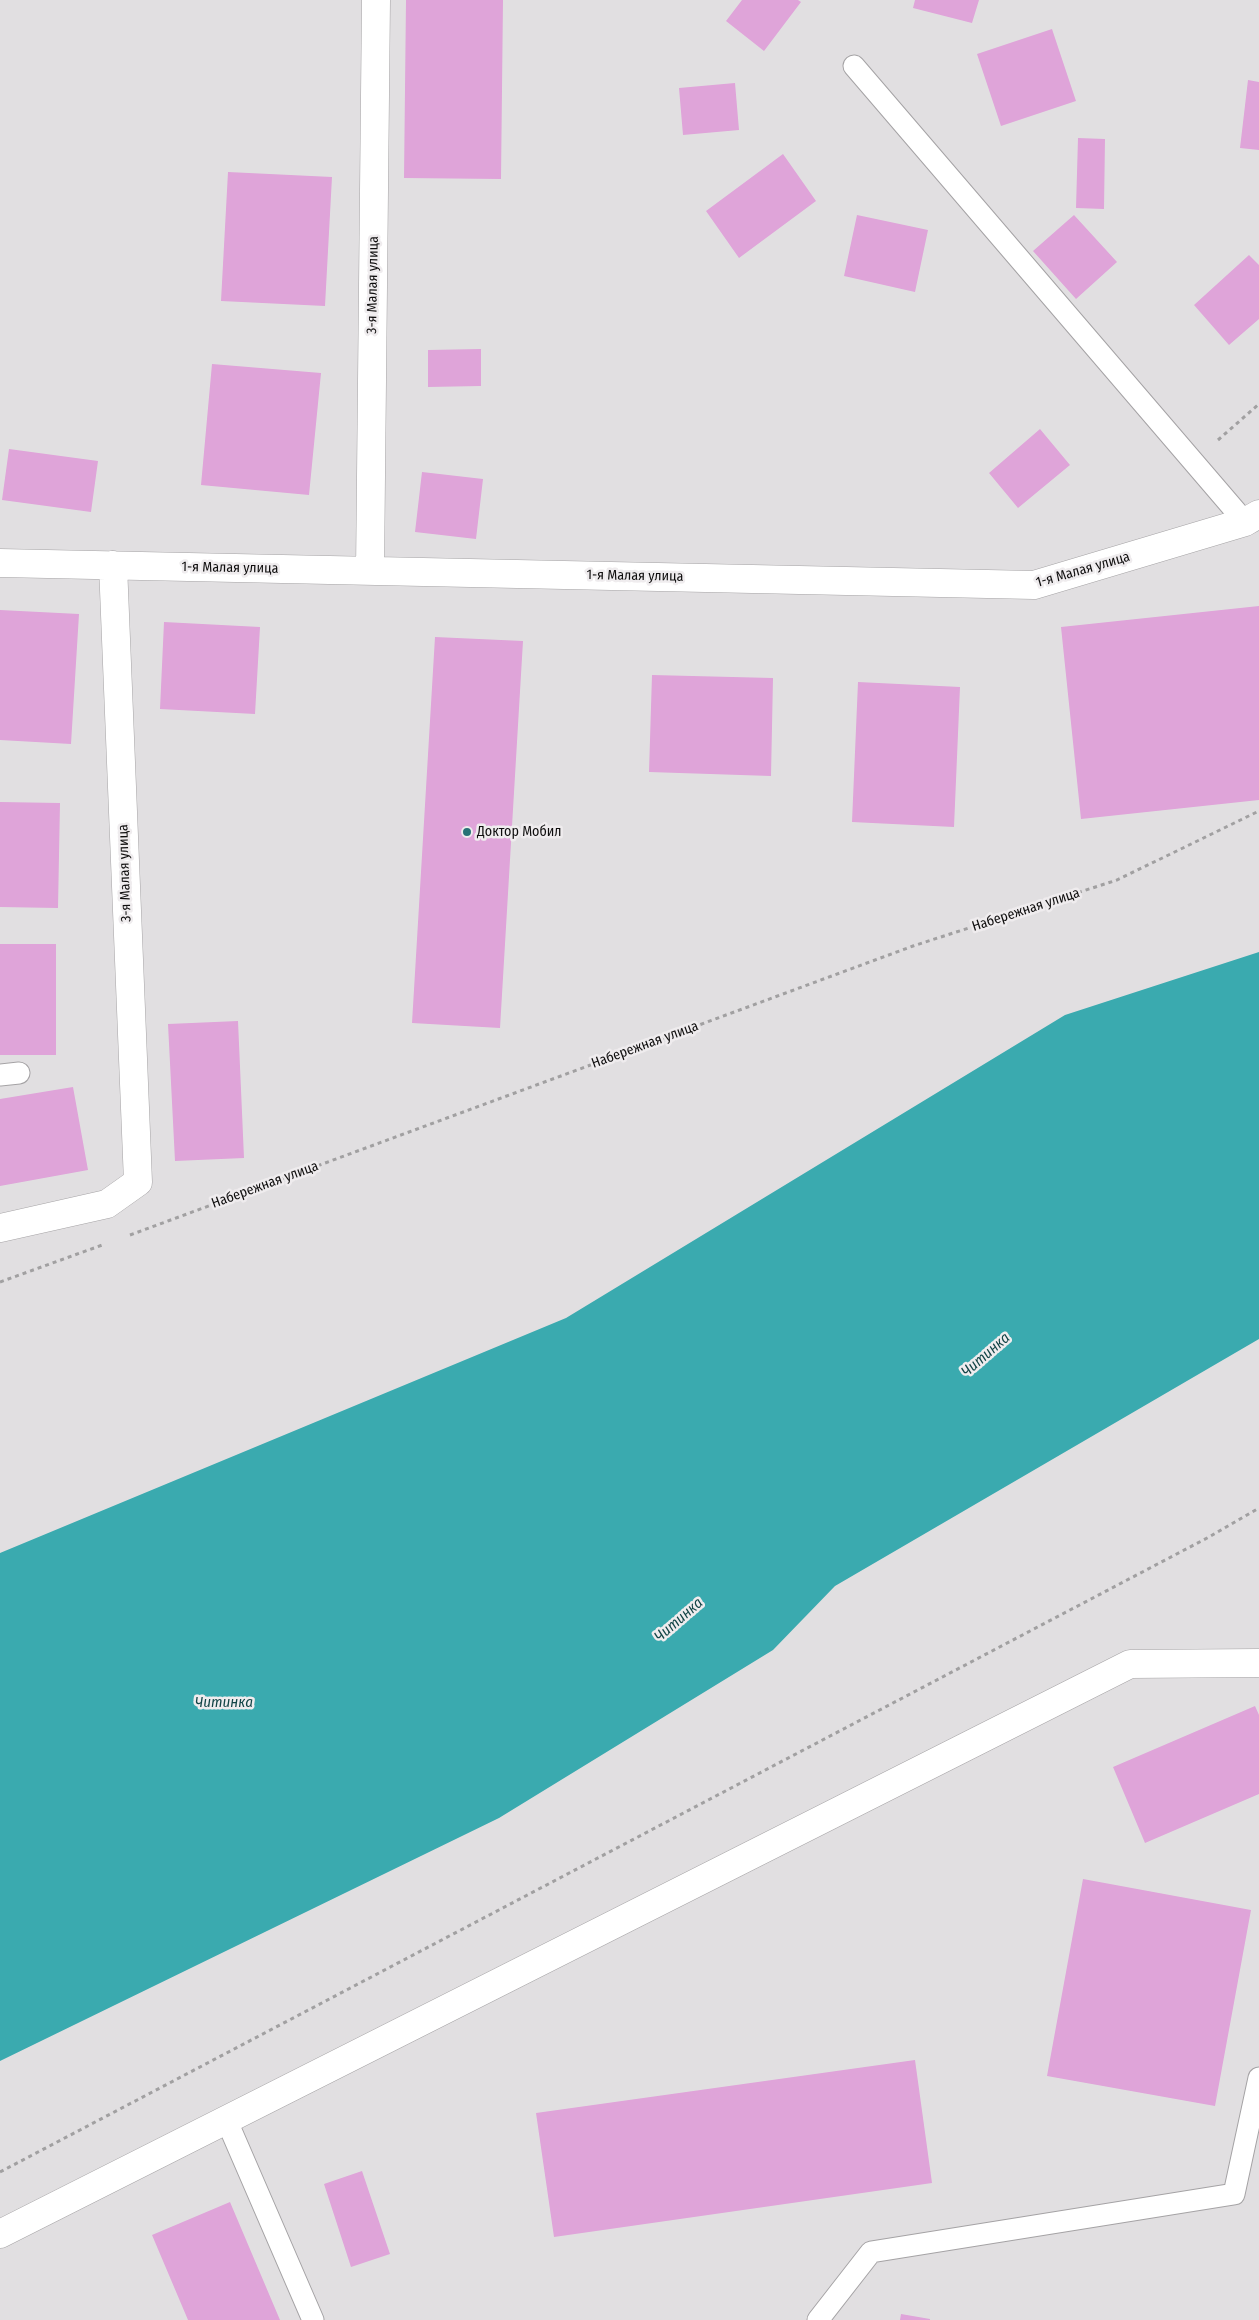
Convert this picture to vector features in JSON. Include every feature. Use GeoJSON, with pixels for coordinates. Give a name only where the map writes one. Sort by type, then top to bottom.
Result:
{"type":"FeatureCollection","features":[{"type":"Feature","properties":{"kind":"street","name":"3-я Малая улица"},"geometry":{"type":"LineString","coordinates":[[370,571],[376,0]]}},
{"type":"Feature","properties":{"kind":"street","name":"1-я Малая улица"},"geometry":{"type":"LineString","coordinates":[[0,563],[1034,585],[1252,518]]}},
{"type":"Feature","properties":{"kind":"street","name":"3-я Малая улица"},"geometry":{"type":"LineString","coordinates":[[0,1228],[106,1204],[138,1182],[113,565]]}},
{"type":"Feature","properties":{"kind":"street"},"geometry":{"type":"LineString","coordinates":[[0,2234],[1130,1664],[1259,1663]]}},
{"type":"Feature","properties":{"kind":"lane"},"geometry":{"type":"LineString","coordinates":[[854,66],[1192,461],[1252,518]]}},
{"type":"Feature","properties":{"kind":"lane"},"geometry":{"type":"LineString","coordinates":[[818,2320],[871,2252],[1234,2194],[1259,2078]]}},
{"type":"Feature","properties":{"kind":"lane"},"geometry":{"type":"LineString","coordinates":[[226,2119],[313,2320]]}},
{"type":"Feature","properties":{"kind":"path"},"geometry":{"type":"LineString","coordinates":[[1192,461],[1259,404]]}},
{"type":"Feature","properties":{"kind":"path","name":"Набережная улица"},"geometry":{"type":"LineString","coordinates":[[120,1238],[913,946],[1117,880],[1259,812]]}},
{"type":"Feature","properties":{"kind":"path"},"geometry":{"type":"LineString","coordinates":[[0,1282],[111,1242]]}},
{"type":"Feature","properties":{"kind":"path"},"geometry":{"type":"LineString","coordinates":[[0,2172],[1209,1538],[1259,1508]]}},
{"type":"Feature","properties":{"kind":"water","name":"Читинка"},"geometry":{"type":"Polygon","coordinates":[[[1259,952],[1259,1339],[835,1586],[773,1650],[499,1818],[0,2061],[0,1553],[566,1318],[1065,1015],[1259,952]]]}},
{"type":"Feature","properties":{"kind":"building"},"geometry":{"type":"Polygon","coordinates":[[[406,0],[503,0],[501,179],[404,178],[406,0]]]}},
{"type":"Feature","properties":{"kind":"building"},"geometry":{"type":"Polygon","coordinates":[[[742,0],[798,0],[801,2],[764,51],[726,21],[742,0]]]}},
{"type":"Feature","properties":{"kind":"building"},"geometry":{"type":"Polygon","coordinates":[[[915,0],[979,0],[972,23],[913,8],[915,0]]]}},
{"type":"Feature","properties":{"kind":"building"},"geometry":{"type":"Polygon","coordinates":[[[1052,29],[1076,101],[1001,126],[977,54],[1052,29]]]}},
{"type":"Feature","properties":{"kind":"building"},"geometry":{"type":"Polygon","coordinates":[[[1248,80],[1259,82],[1259,150],[1240,148],[1248,80]]]}},
{"type":"Feature","properties":{"kind":"building"},"geometry":{"type":"Polygon","coordinates":[[[735,83],[739,130],[683,135],[679,88],[735,83]]]}},
{"type":"Feature","properties":{"kind":"building"},"geometry":{"type":"Polygon","coordinates":[[[1078,138],[1105,139],[1104,209],[1076,208],[1078,138]]]}},
{"type":"Feature","properties":{"kind":"building"},"geometry":{"type":"Polygon","coordinates":[[[783,154],[816,201],[739,258],[706,211],[783,154]]]}},
{"type":"Feature","properties":{"kind":"building"},"geometry":{"type":"Polygon","coordinates":[[[228,172],[332,177],[325,306],[221,301],[228,172]]]}},
{"type":"Feature","properties":{"kind":"building"},"geometry":{"type":"Polygon","coordinates":[[[857,215],[928,230],[915,292],[844,276],[857,215]]]}},
{"type":"Feature","properties":{"kind":"building"},"geometry":{"type":"Polygon","coordinates":[[[1074,215],[1117,262],[1076,299],[1033,251],[1074,215]]]}},
{"type":"Feature","properties":{"kind":"building"},"geometry":{"type":"Polygon","coordinates":[[[1249,255],[1259,265],[1259,319],[1229,345],[1194,305],[1249,255]]]}},
{"type":"Feature","properties":{"kind":"building"},"geometry":{"type":"Polygon","coordinates":[[[481,349],[481,386],[428,387],[428,350],[481,349]]]}},
{"type":"Feature","properties":{"kind":"building"},"geometry":{"type":"Polygon","coordinates":[[[212,364],[321,373],[309,495],[201,485],[212,364]]]}},
{"type":"Feature","properties":{"kind":"building"},"geometry":{"type":"Polygon","coordinates":[[[1040,429],[1070,465],[1018,508],[989,473],[1040,429]]]}},
{"type":"Feature","properties":{"kind":"building"},"geometry":{"type":"Polygon","coordinates":[[[9,449],[98,461],[91,512],[2,500],[9,449]]]}},
{"type":"Feature","properties":{"kind":"building"},"geometry":{"type":"Polygon","coordinates":[[[422,472],[483,479],[476,539],[415,532],[422,472]]]}},
{"type":"Feature","properties":{"kind":"building"},"geometry":{"type":"Polygon","coordinates":[[[1259,606],[1259,800],[1081,819],[1061,627],[1259,606]]]}},
{"type":"Feature","properties":{"kind":"building"},"geometry":{"type":"Polygon","coordinates":[[[0,610],[79,614],[71,744],[0,740],[0,610]]]}},
{"type":"Feature","properties":{"kind":"building"},"geometry":{"type":"Polygon","coordinates":[[[164,622],[260,627],[255,714],[160,709],[164,622]]]}},
{"type":"Feature","properties":{"kind":"building"},"geometry":{"type":"Polygon","coordinates":[[[435,637],[523,641],[500,1028],[412,1023],[435,637]]]}},
{"type":"Feature","properties":{"kind":"building"},"geometry":{"type":"Polygon","coordinates":[[[652,675],[773,678],[771,776],[649,772],[652,675]]]}},
{"type":"Feature","properties":{"kind":"building"},"geometry":{"type":"Polygon","coordinates":[[[858,682],[960,687],[954,827],[852,822],[858,682]]]}},
{"type":"Feature","properties":{"kind":"building"},"geometry":{"type":"Polygon","coordinates":[[[0,802],[60,803],[58,908],[0,907],[0,802]]]}},
{"type":"Feature","properties":{"kind":"building"},"geometry":{"type":"Polygon","coordinates":[[[0,944],[56,944],[56,1055],[0,1055],[0,944]]]}},
{"type":"Feature","properties":{"kind":"building"},"geometry":{"type":"Polygon","coordinates":[[[238,1021],[244,1158],[175,1161],[168,1024],[238,1021]]]}},
{"type":"Feature","properties":{"kind":"building"},"geometry":{"type":"Polygon","coordinates":[[[73,1087],[88,1170],[0,1186],[0,1099],[73,1087]]]}},
{"type":"Feature","properties":{"kind":"building"},"geometry":{"type":"Polygon","coordinates":[[[1255,1706],[1259,1715],[1259,1794],[1145,1843],[1113,1767],[1255,1706]]]}},
{"type":"Feature","properties":{"kind":"building"},"geometry":{"type":"Polygon","coordinates":[[[1083,1879],[1251,1910],[1215,2106],[1047,2076],[1083,1879]]]}},
{"type":"Feature","properties":{"kind":"building"},"geometry":{"type":"Polygon","coordinates":[[[915,2060],[932,2183],[554,2237],[536,2113],[915,2060]]]}},
{"type":"Feature","properties":{"kind":"building"},"geometry":{"type":"Polygon","coordinates":[[[362,2171],[390,2254],[351,2267],[324,2184],[362,2171]]]}},
{"type":"Feature","properties":{"kind":"building"},"geometry":{"type":"Polygon","coordinates":[[[230,2202],[280,2320],[188,2320],[152,2235],[230,2202]]]}},
{"type":"Feature","properties":{"kind":"building"},"geometry":{"type":"Polygon","coordinates":[[[901,2314],[930,2319],[930,2320],[900,2320],[901,2314]]]}},
{"type":"Feature","properties":{"kind":"place","name":"Доктор Мобил"},"geometry":{"type":"Point","coordinates":[467,832]}}]}
